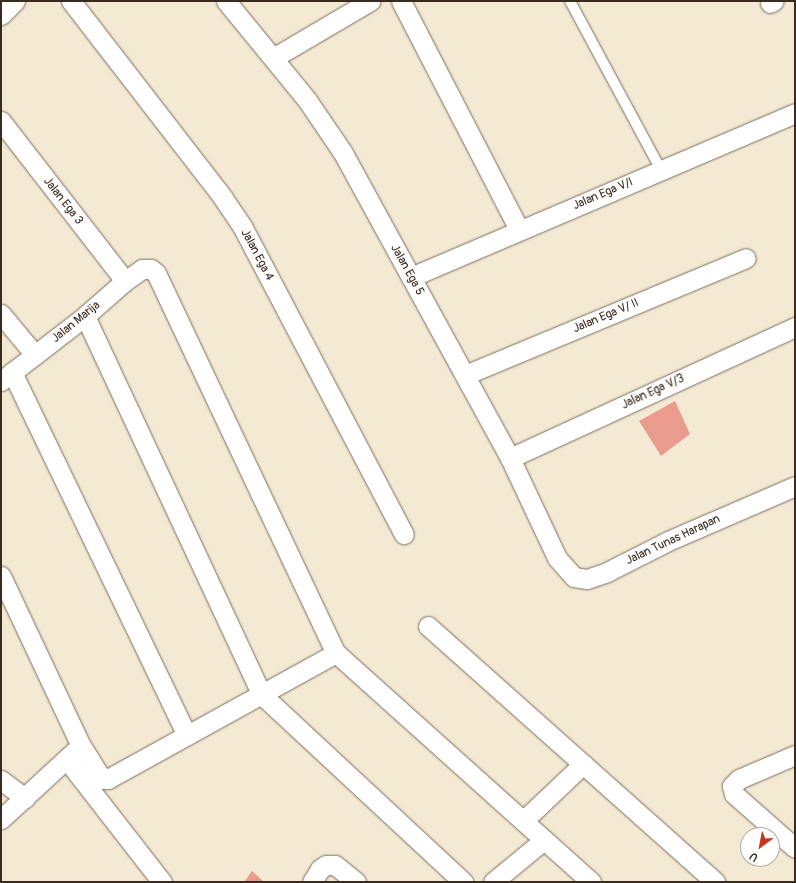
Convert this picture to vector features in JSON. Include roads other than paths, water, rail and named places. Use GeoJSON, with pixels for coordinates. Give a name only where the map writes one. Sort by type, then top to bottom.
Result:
{"type":"FeatureCollection","features":[{"type":"Feature","properties":{"kind":"street"},"geometry":{"type":"LineString","coordinates":[[1,15],[15,1]]}},
{"type":"Feature","properties":{"kind":"street","name":"Jalan Ega 4"},"geometry":{"type":"LineString","coordinates":[[71,1],[223,198],[242,226],[404,534]]}},
{"type":"Feature","properties":{"kind":"street","name":"Jalan Ega 5"},"geometry":{"type":"LineString","coordinates":[[226,1],[307,100],[343,153],[510,458],[557,558]]}},
{"type":"Feature","properties":{"kind":"street"},"geometry":{"type":"LineString","coordinates":[[273,58],[370,1]]}},
{"type":"Feature","properties":{"kind":"street"},"geometry":{"type":"LineString","coordinates":[[401,1],[519,230]]}},
{"type":"Feature","properties":{"kind":"street","name":"Jalan Ega V/I"},"geometry":{"type":"LineString","coordinates":[[411,277],[795,113]]}},
{"type":"Feature","properties":{"kind":"street","name":"Jalan Ega 3"},"geometry":{"type":"LineString","coordinates":[[1,122],[125,281]]}},
{"type":"Feature","properties":{"kind":"street","name":"Jalan Ega V/ II"},"geometry":{"type":"LineString","coordinates":[[465,375],[746,258]]}},
{"type":"Feature","properties":{"kind":"street","name":"Jalan Marija"},"geometry":{"type":"LineString","coordinates":[[6,376],[85,316],[125,281],[142,269],[152,269],[156,273],[336,653]]}},
{"type":"Feature","properties":{"kind":"street"},"geometry":{"type":"LineString","coordinates":[[1,314],[34,355]]}},
{"type":"Feature","properties":{"kind":"street"},"geometry":{"type":"LineString","coordinates":[[85,316],[262,695],[463,882]]}},
{"type":"Feature","properties":{"kind":"street","name":"Jalan Ega V/3"},"geometry":{"type":"LineString","coordinates":[[510,458],[795,327]]}},
{"type":"Feature","properties":{"kind":"street"},"geometry":{"type":"LineString","coordinates":[[6,376],[187,735]]}},
{"type":"Feature","properties":{"kind":"street","name":"Jalan Tunas Harapan"},"geometry":{"type":"LineString","coordinates":[[557,558],[574,577],[587,579],[607,572],[668,541],[795,486]]}},
{"type":"Feature","properties":{"kind":"street"},"geometry":{"type":"LineString","coordinates":[[1,576],[81,746],[102,779],[108,779],[336,653],[591,882]]}},
{"type":"Feature","properties":{"kind":"street"},"geometry":{"type":"LineString","coordinates":[[428,626],[715,882]]}},
{"type":"Feature","properties":{"kind":"street"},"geometry":{"type":"LineString","coordinates":[[1,819],[81,746]]}},
{"type":"Feature","properties":{"kind":"street"},"geometry":{"type":"LineString","coordinates":[[795,755],[739,779],[732,786],[734,794],[795,848]]}},
{"type":"Feature","properties":{"kind":"street"},"geometry":{"type":"LineString","coordinates":[[67,760],[162,882]]}},
{"type":"Feature","properties":{"kind":"street"},"geometry":{"type":"LineString","coordinates":[[523,821],[583,764]]}},
{"type":"Feature","properties":{"kind":"street"},"geometry":{"type":"LineString","coordinates":[[1,780],[25,798]]}},
{"type":"Feature","properties":{"kind":"street"},"geometry":{"type":"LineString","coordinates":[[493,882],[544,840]]}},
{"type":"Feature","properties":{"kind":"street"},"geometry":{"type":"LineString","coordinates":[[312,882],[320,869],[326,865],[335,865],[356,882]]}},
{"type":"Feature","properties":{"kind":"lane"},"geometry":{"type":"LineString","coordinates":[[570,1],[661,170]]}}]}
